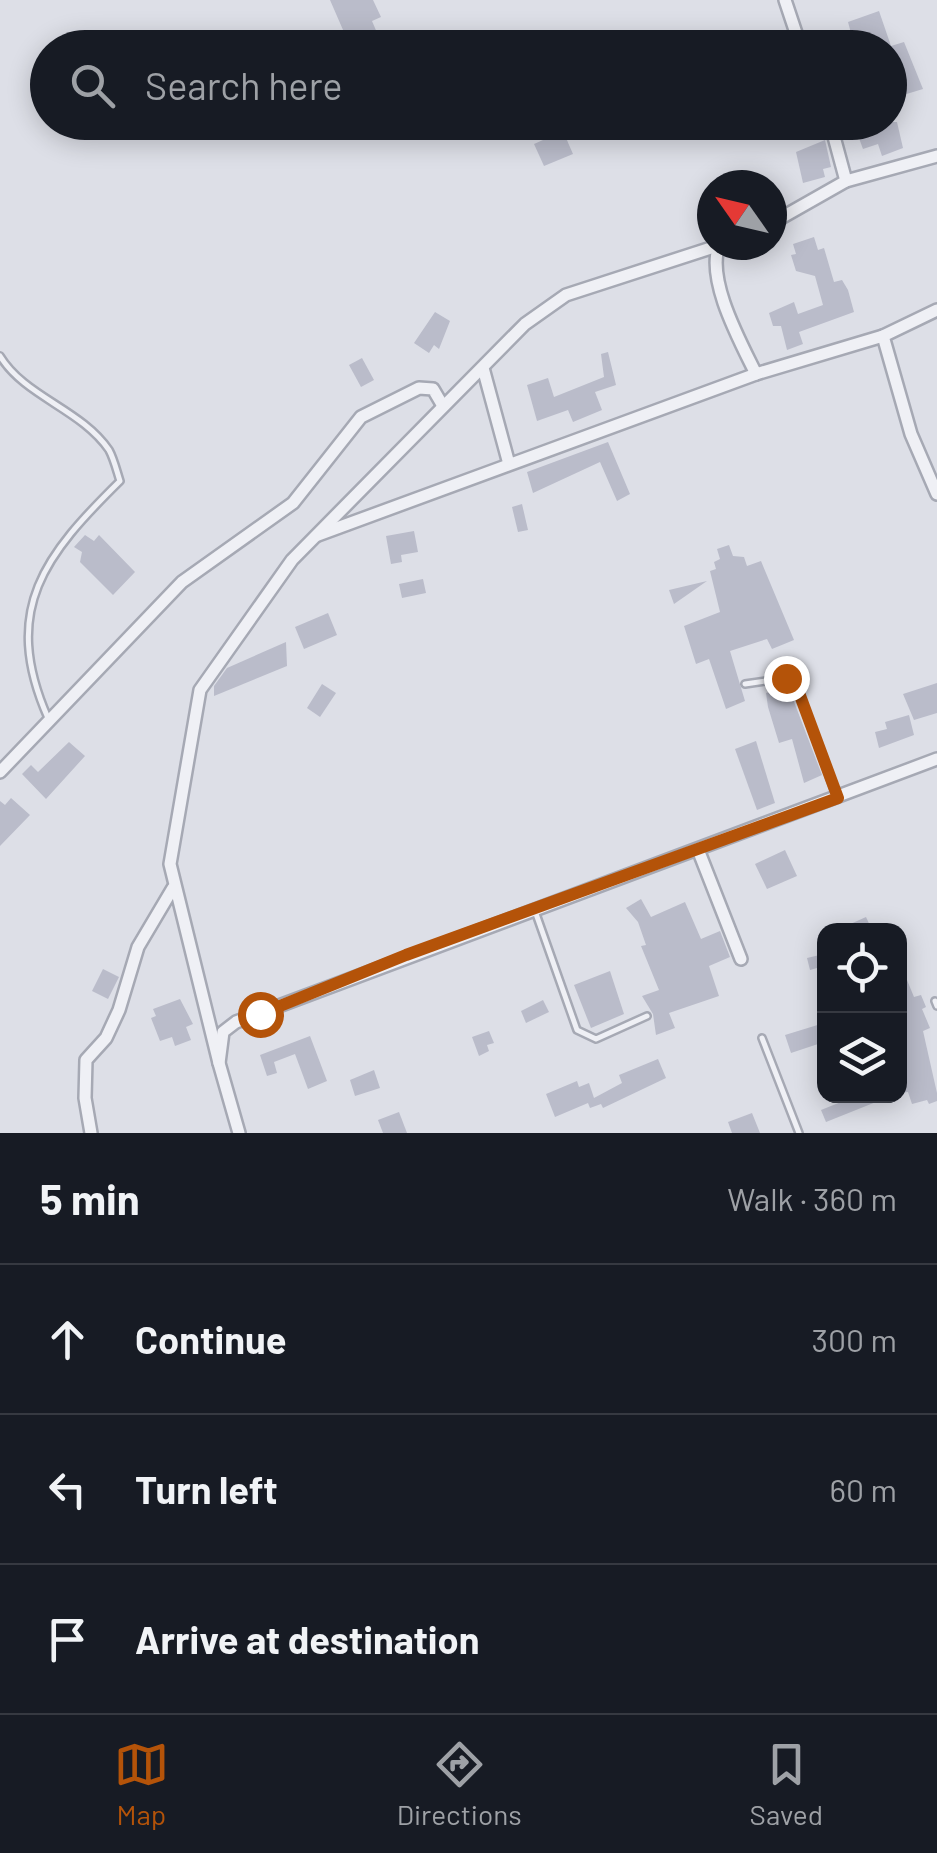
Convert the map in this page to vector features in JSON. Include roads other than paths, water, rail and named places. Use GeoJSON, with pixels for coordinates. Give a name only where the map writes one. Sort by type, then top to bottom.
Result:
{"type":"FeatureCollection","features":[{"type":"Feature","properties":{"kind":"street"},"geometry":{"type":"LineString","coordinates":[[785,0],[795,30]]}},
{"type":"Feature","properties":{"kind":"street"},"geometry":{"type":"LineString","coordinates":[[835,140],[846,180]]}},
{"type":"Feature","properties":{"kind":"street"},"geometry":{"type":"LineString","coordinates":[[787,214],[846,180],[937,156]]}},
{"type":"Feature","properties":{"kind":"street"},"geometry":{"type":"LineString","coordinates":[[240,1133],[174,888],[173,841],[200,690],[217,660],[314,536],[525,324],[566,295],[697,253]]}},
{"type":"Feature","properties":{"kind":"street"},"geometry":{"type":"LineString","coordinates":[[720,260],[731,325],[756,374]]}},
{"type":"Feature","properties":{"kind":"street"},"geometry":{"type":"LineString","coordinates":[[314,536],[756,374],[883,336],[937,310]]}},
{"type":"Feature","properties":{"kind":"street"},"geometry":{"type":"LineString","coordinates":[[883,336],[912,434],[937,494]]}},
{"type":"Feature","properties":{"kind":"street"},"geometry":{"type":"LineString","coordinates":[[483,368],[509,464]]}},
{"type":"Feature","properties":{"kind":"street"},"geometry":{"type":"LineString","coordinates":[[0,772],[182,582],[292,503],[361,417],[419,388],[433,388],[444,406]]}},
{"type":"Feature","properties":{"kind":"street"},"geometry":{"type":"LineString","coordinates":[[219,1063],[223,1032],[236,1022],[406,955],[699,852],[937,759]]}},
{"type":"Feature","properties":{"kind":"street"},"geometry":{"type":"LineString","coordinates":[[699,852],[741,960]]}},
{"type":"Feature","properties":{"kind":"street"},"geometry":{"type":"LineString","coordinates":[[91,1133],[84,1081],[86,1060],[106,1038],[138,947],[174,888]]}},
{"type":"Feature","properties":{"kind":"lane"},"geometry":{"type":"LineString","coordinates":[[0,356],[13,377],[66,410],[108,450],[120,481],[44,556],[22,604],[20,652],[29,688],[48,718]]}},
{"type":"Feature","properties":{"kind":"lane"},"geometry":{"type":"LineString","coordinates":[[745,684],[786,678],[795,682],[838,798]]}},
{"type":"Feature","properties":{"kind":"lane"},"geometry":{"type":"LineString","coordinates":[[535,911],[577,1030],[596,1039],[647,1016]]}},
{"type":"Feature","properties":{"kind":"lane"},"geometry":{"type":"LineString","coordinates":[[762,1038],[799,1133]]}}]}
